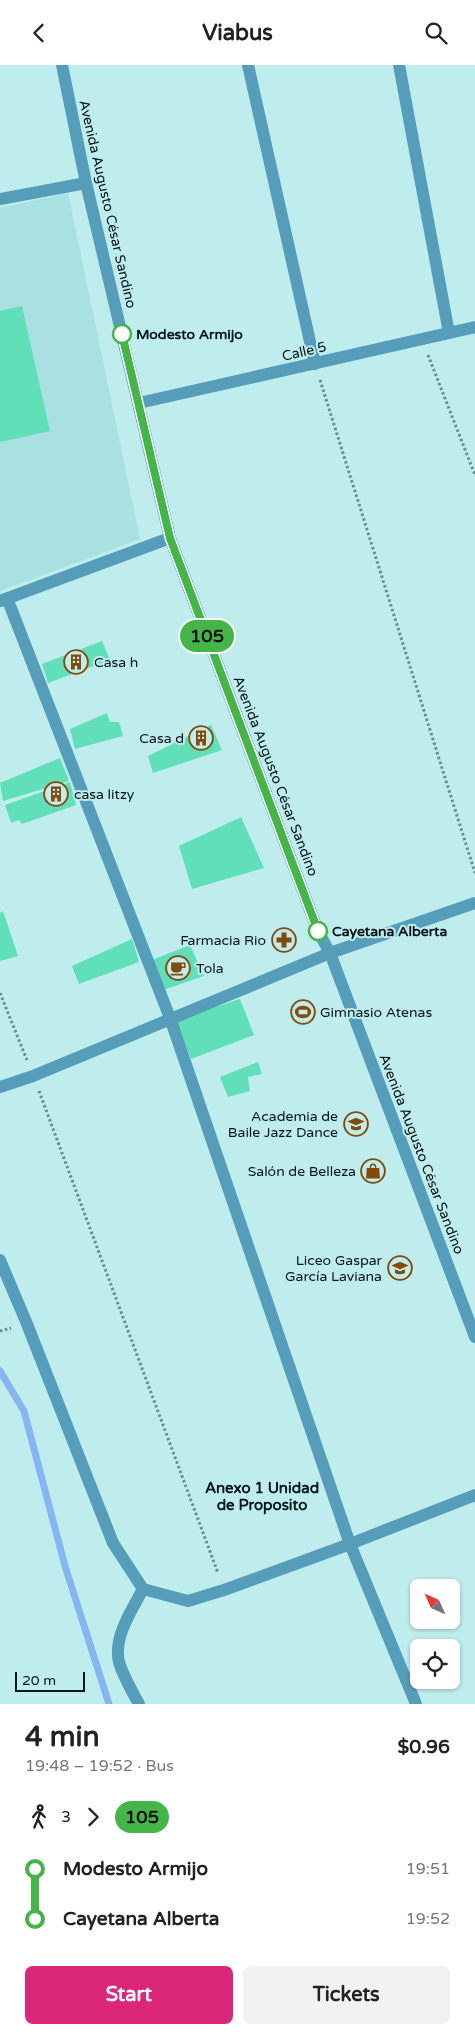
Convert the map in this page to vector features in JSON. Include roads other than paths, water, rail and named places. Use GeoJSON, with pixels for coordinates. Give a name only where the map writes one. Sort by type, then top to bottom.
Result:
{"type":"FeatureCollection","features":[{"type":"Feature","properties":{"kind":"street","name":"Avenida Augusto César Sandino"},"geometry":{"type":"LineString","coordinates":[[62,65],[86,183],[170,538],[475,1337]]}},
{"type":"Feature","properties":{"kind":"street"},"geometry":{"type":"LineString","coordinates":[[248,65],[315,363]]}},
{"type":"Feature","properties":{"kind":"street"},"geometry":{"type":"LineString","coordinates":[[398,65],[449,333]]}},
{"type":"Feature","properties":{"kind":"street"},"geometry":{"type":"LineString","coordinates":[[0,199],[86,183]]}},
{"type":"Feature","properties":{"kind":"street","name":"Calle 5"},"geometry":{"type":"LineString","coordinates":[[139,403],[475,327]]}},
{"type":"Feature","properties":{"kind":"street"},"geometry":{"type":"LineString","coordinates":[[170,538],[3,599],[170,1018],[350,1544],[416,1704]]}},
{"type":"Feature","properties":{"kind":"street"},"geometry":{"type":"LineString","coordinates":[[0,1087],[33,1076],[330,953],[475,903]]}},
{"type":"Feature","properties":{"kind":"street"},"geometry":{"type":"LineString","coordinates":[[0,1261],[27,1324],[113,1543],[142,1589],[188,1601],[224,1590],[350,1544],[475,1495]]}},
{"type":"Feature","properties":{"kind":"street"},"geometry":{"type":"LineString","coordinates":[[139,1704],[119,1663],[117,1649],[124,1627],[142,1589]]}},
{"type":"Feature","properties":{"kind":"waterway"},"geometry":{"type":"LineString","coordinates":[[0,1371],[24,1411],[65,1566],[109,1704]]}},
{"type":"Feature","properties":{"kind":"place","name":"Modesto Armijo"},"geometry":{"type":"Point","coordinates":[122,334]}},
{"type":"Feature","properties":{"kind":"place","name":"Casa h"},"geometry":{"type":"Point","coordinates":[76,662]}},
{"type":"Feature","properties":{"kind":"place","name":"Casa d"},"geometry":{"type":"Point","coordinates":[201,738]}},
{"type":"Feature","properties":{"kind":"place","name":"casa litzy"},"geometry":{"type":"Point","coordinates":[56,794]}},
{"type":"Feature","properties":{"kind":"place","name":"Cayetana Alberta"},"geometry":{"type":"Point","coordinates":[318,931]}},
{"type":"Feature","properties":{"kind":"place","name":"Farmacia Rio"},"geometry":{"type":"Point","coordinates":[284,940]}},
{"type":"Feature","properties":{"kind":"place","name":"Tola"},"geometry":{"type":"Point","coordinates":[178,968]}},
{"type":"Feature","properties":{"kind":"place","name":"Gimnasio Atenas"},"geometry":{"type":"Point","coordinates":[303,1012]}},
{"type":"Feature","properties":{"kind":"place","name":"Academia de Baile Jazz Dance"},"geometry":{"type":"Point","coordinates":[356,1124]}},
{"type":"Feature","properties":{"kind":"place","name":"Salón de Belleza"},"geometry":{"type":"Point","coordinates":[373,1171]}},
{"type":"Feature","properties":{"kind":"place","name":"Liceo Gaspar García Laviana"},"geometry":{"type":"Point","coordinates":[400,1268]}},
{"type":"Feature","properties":{"kind":"district","name":"Anexo 1 Unidad de Proposito"},"geometry":{"type":"Point","coordinates":[262,1496]}}]}
